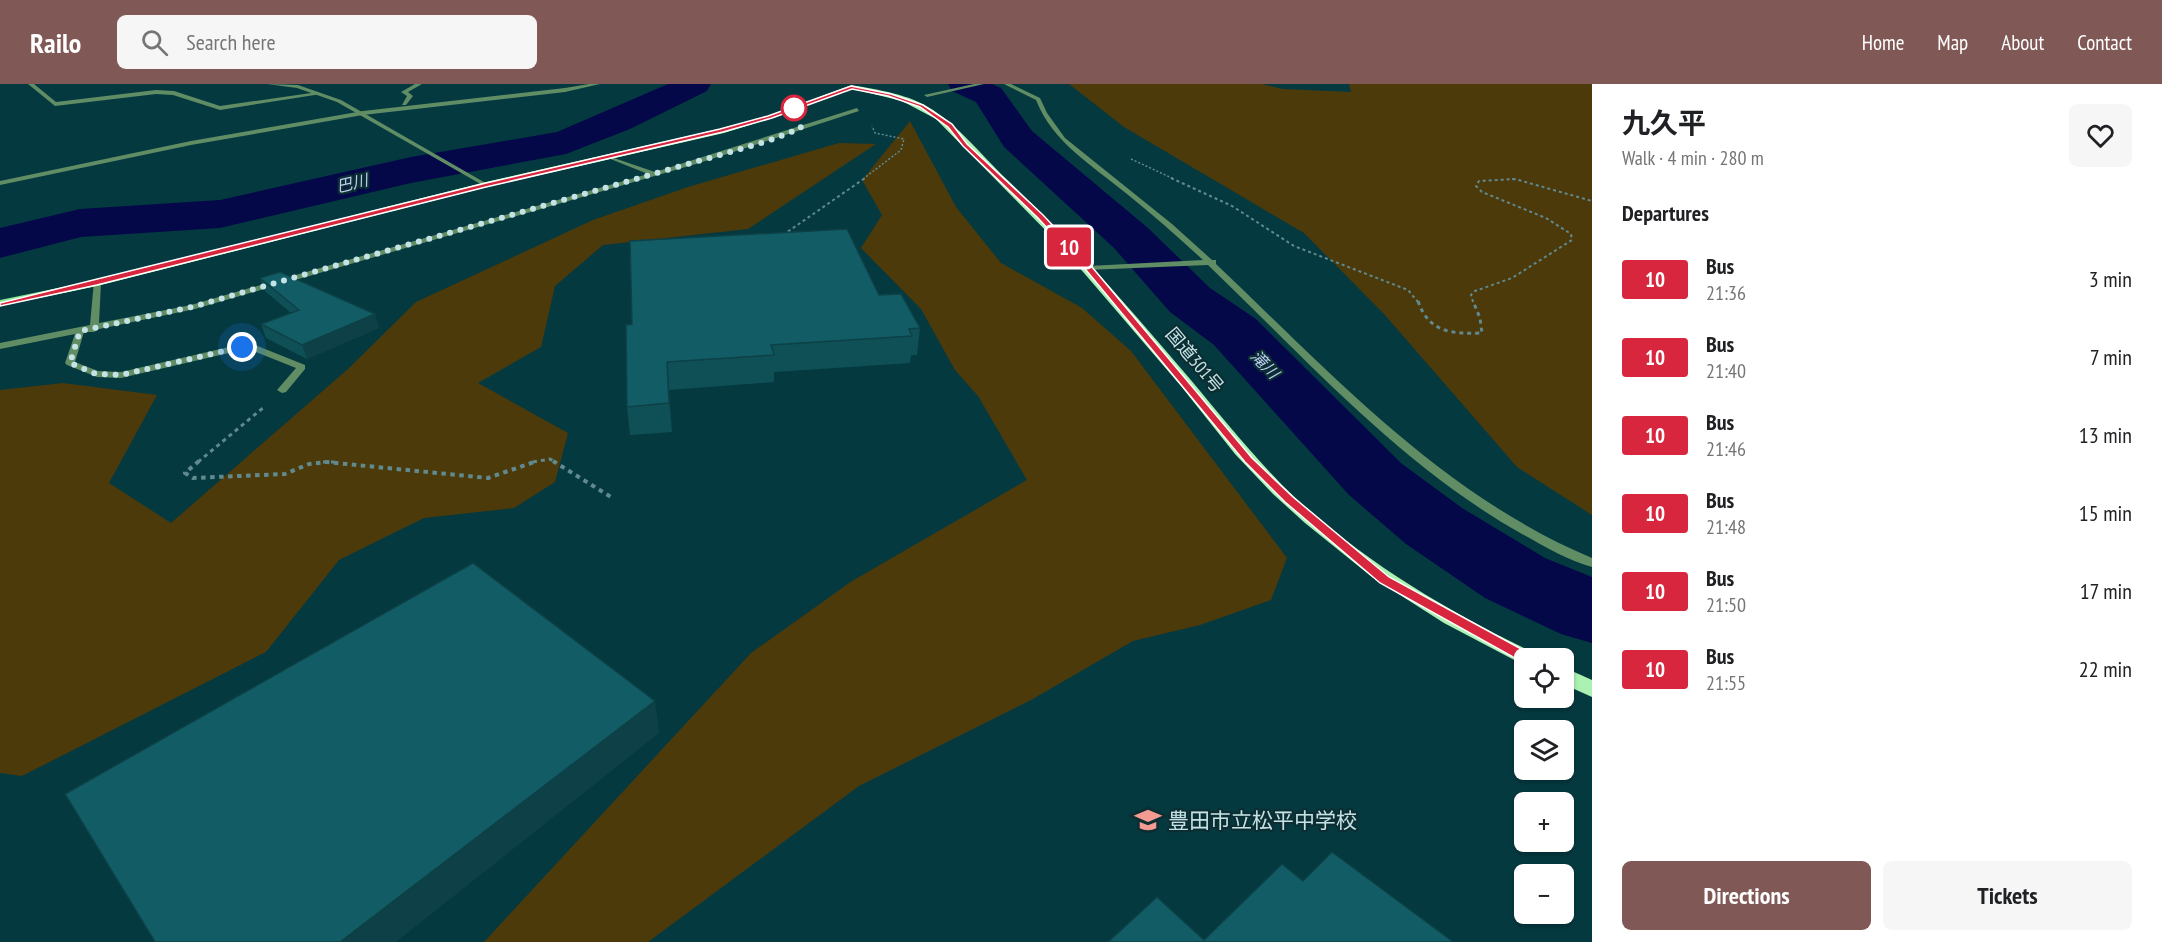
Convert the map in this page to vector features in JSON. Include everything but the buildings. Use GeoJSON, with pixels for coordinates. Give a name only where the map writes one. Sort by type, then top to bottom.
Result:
{"type":"FeatureCollection","features":[{"type":"Feature","properties":{"kind":"highway"},"geometry":{"type":"LineString","coordinates":[[851,87],[862,84]]}},
{"type":"Feature","properties":{"kind":"highway","name":"国道301号"},"geometry":{"type":"LineString","coordinates":[[851,87],[907,100],[921,106],[950,126],[965,145],[1034,210],[1089,268],[1249,460],[1289,500],[1385,580],[1514,651]]}},
{"type":"Feature","properties":{"kind":"highway"},"geometry":{"type":"LineString","coordinates":[[1574,680],[1592,688]]}},
{"type":"Feature","properties":{"kind":"main road"},"geometry":{"type":"LineString","coordinates":[[0,303],[97,282],[770,117],[851,87]]}},
{"type":"Feature","properties":{"kind":"street"},"geometry":{"type":"LineString","coordinates":[[31,84],[56,105],[156,92],[174,93],[220,108],[318,94]]}},
{"type":"Feature","properties":{"kind":"street"},"geometry":{"type":"LineString","coordinates":[[270,84],[298,87],[363,113],[486,185]]}},
{"type":"Feature","properties":{"kind":"street"},"geometry":{"type":"LineString","coordinates":[[404,104],[410,96],[404,92],[419,84]]}},
{"type":"Feature","properties":{"kind":"street"},"geometry":{"type":"LineString","coordinates":[[0,183],[191,144],[363,113],[597,84]]}},
{"type":"Feature","properties":{"kind":"street"},"geometry":{"type":"LineString","coordinates":[[927,95],[981,84]]}},
{"type":"Feature","properties":{"kind":"street"},"geometry":{"type":"LineString","coordinates":[[1007,84],[1038,99],[1041,112],[1062,138],[1213,262],[1358,404],[1449,481],[1526,530],[1592,563]]}},
{"type":"Feature","properties":{"kind":"street"},"geometry":{"type":"LineString","coordinates":[[0,346],[94,329],[192,307],[768,141],[857,110]]}},
{"type":"Feature","properties":{"kind":"street"},"geometry":{"type":"LineString","coordinates":[[610,157],[654,174]]}},
{"type":"Feature","properties":{"kind":"street"},"geometry":{"type":"LineString","coordinates":[[1089,268],[1213,262]]}},
{"type":"Feature","properties":{"kind":"street"},"geometry":{"type":"LineString","coordinates":[[94,329],[97,282]]}},
{"type":"Feature","properties":{"kind":"street"},"geometry":{"type":"LineString","coordinates":[[80,331],[70,363],[96,374],[131,373],[230,348],[252,347],[303,367],[282,390]]}},
{"type":"Feature","properties":{"kind":"path"},"geometry":{"type":"LineString","coordinates":[[778,241],[788,229],[849,190],[901,150],[904,139],[875,133],[872,126],[864,123]]}},
{"type":"Feature","properties":{"kind":"path"},"geometry":{"type":"LineString","coordinates":[[1125,155],[1232,206],[1294,246],[1380,277],[1408,290],[1417,298],[1423,316],[1436,327],[1471,336],[1482,333],[1482,319],[1471,295],[1475,291],[1512,278],[1572,240],[1571,234],[1546,218],[1482,192],[1476,186],[1479,181],[1515,179],[1592,201]]}},
{"type":"Feature","properties":{"kind":"path"},"geometry":{"type":"LineString","coordinates":[[282,390],[185,473],[192,478],[266,476],[285,474],[309,464],[326,462],[488,477],[540,459],[550,459],[611,497]]}},
{"type":"Feature","properties":{"kind":"shaded area"},"geometry":{"type":"Polygon","coordinates":[[[1069,84],[1262,84],[1283,89],[1351,92],[1349,84],[1592,84],[1592,515],[1517,467],[1384,314],[1304,233],[1124,127],[1069,84]]]}},
{"type":"Feature","properties":{"kind":"shaded area"},"geometry":{"type":"Polygon","coordinates":[[[910,121],[956,207],[1001,263],[1082,308],[1131,351],[1287,558],[1271,600],[1200,625],[1133,641],[1031,700],[859,786],[648,942],[484,942],[751,653],[852,581],[1027,480],[978,396],[955,370],[921,309],[861,248],[882,215],[862,180],[910,121]]]}},
{"type":"Feature","properties":{"kind":"shaded area"},"geometry":{"type":"Polygon","coordinates":[[[839,143],[876,144],[748,229],[603,245],[555,286],[541,347],[478,383],[568,433],[555,482],[514,508],[424,518],[339,560],[266,652],[22,776],[0,773],[0,390],[63,383],[157,395],[109,483],[171,523],[348,369],[416,302],[593,220],[688,187],[839,143]]]}},
{"type":"Feature","properties":{"kind":"waterway","name":"巴川"},"geometry":{"type":"LineString","coordinates":[[0,243],[80,223],[220,214],[411,170],[566,142],[695,84]]}},
{"type":"Feature","properties":{"kind":"waterway","name":"滝川"},"geometry":{"type":"LineString","coordinates":[[964,84],[989,95],[1018,139],[1131,238],[1190,300],[1235,332],[1375,479],[1434,526],[1515,578],[1592,612]]}},
{"type":"Feature","properties":{"kind":"bus line","name":"10"},"geometry":{"type":"LineString","coordinates":[[0,303],[97,282],[486,185],[721,131],[770,117],[851,87],[889,95],[921,106],[950,126],[965,145],[1041,217],[1089,268],[1249,460],[1289,500],[1385,580],[1514,652]]}},
{"type":"Feature","properties":{"kind":"place","name":"豊田市立松平中学校"},"geometry":{"type":"Point","coordinates":[1148,820]}},
{"type":"Feature","properties":{"kind":"route"},"geometry":{"type":"LineString","coordinates":[[242,347],[121,375],[96,374],[70,363],[80,331],[192,307],[768,141],[801,128],[794,108]]}}]}
